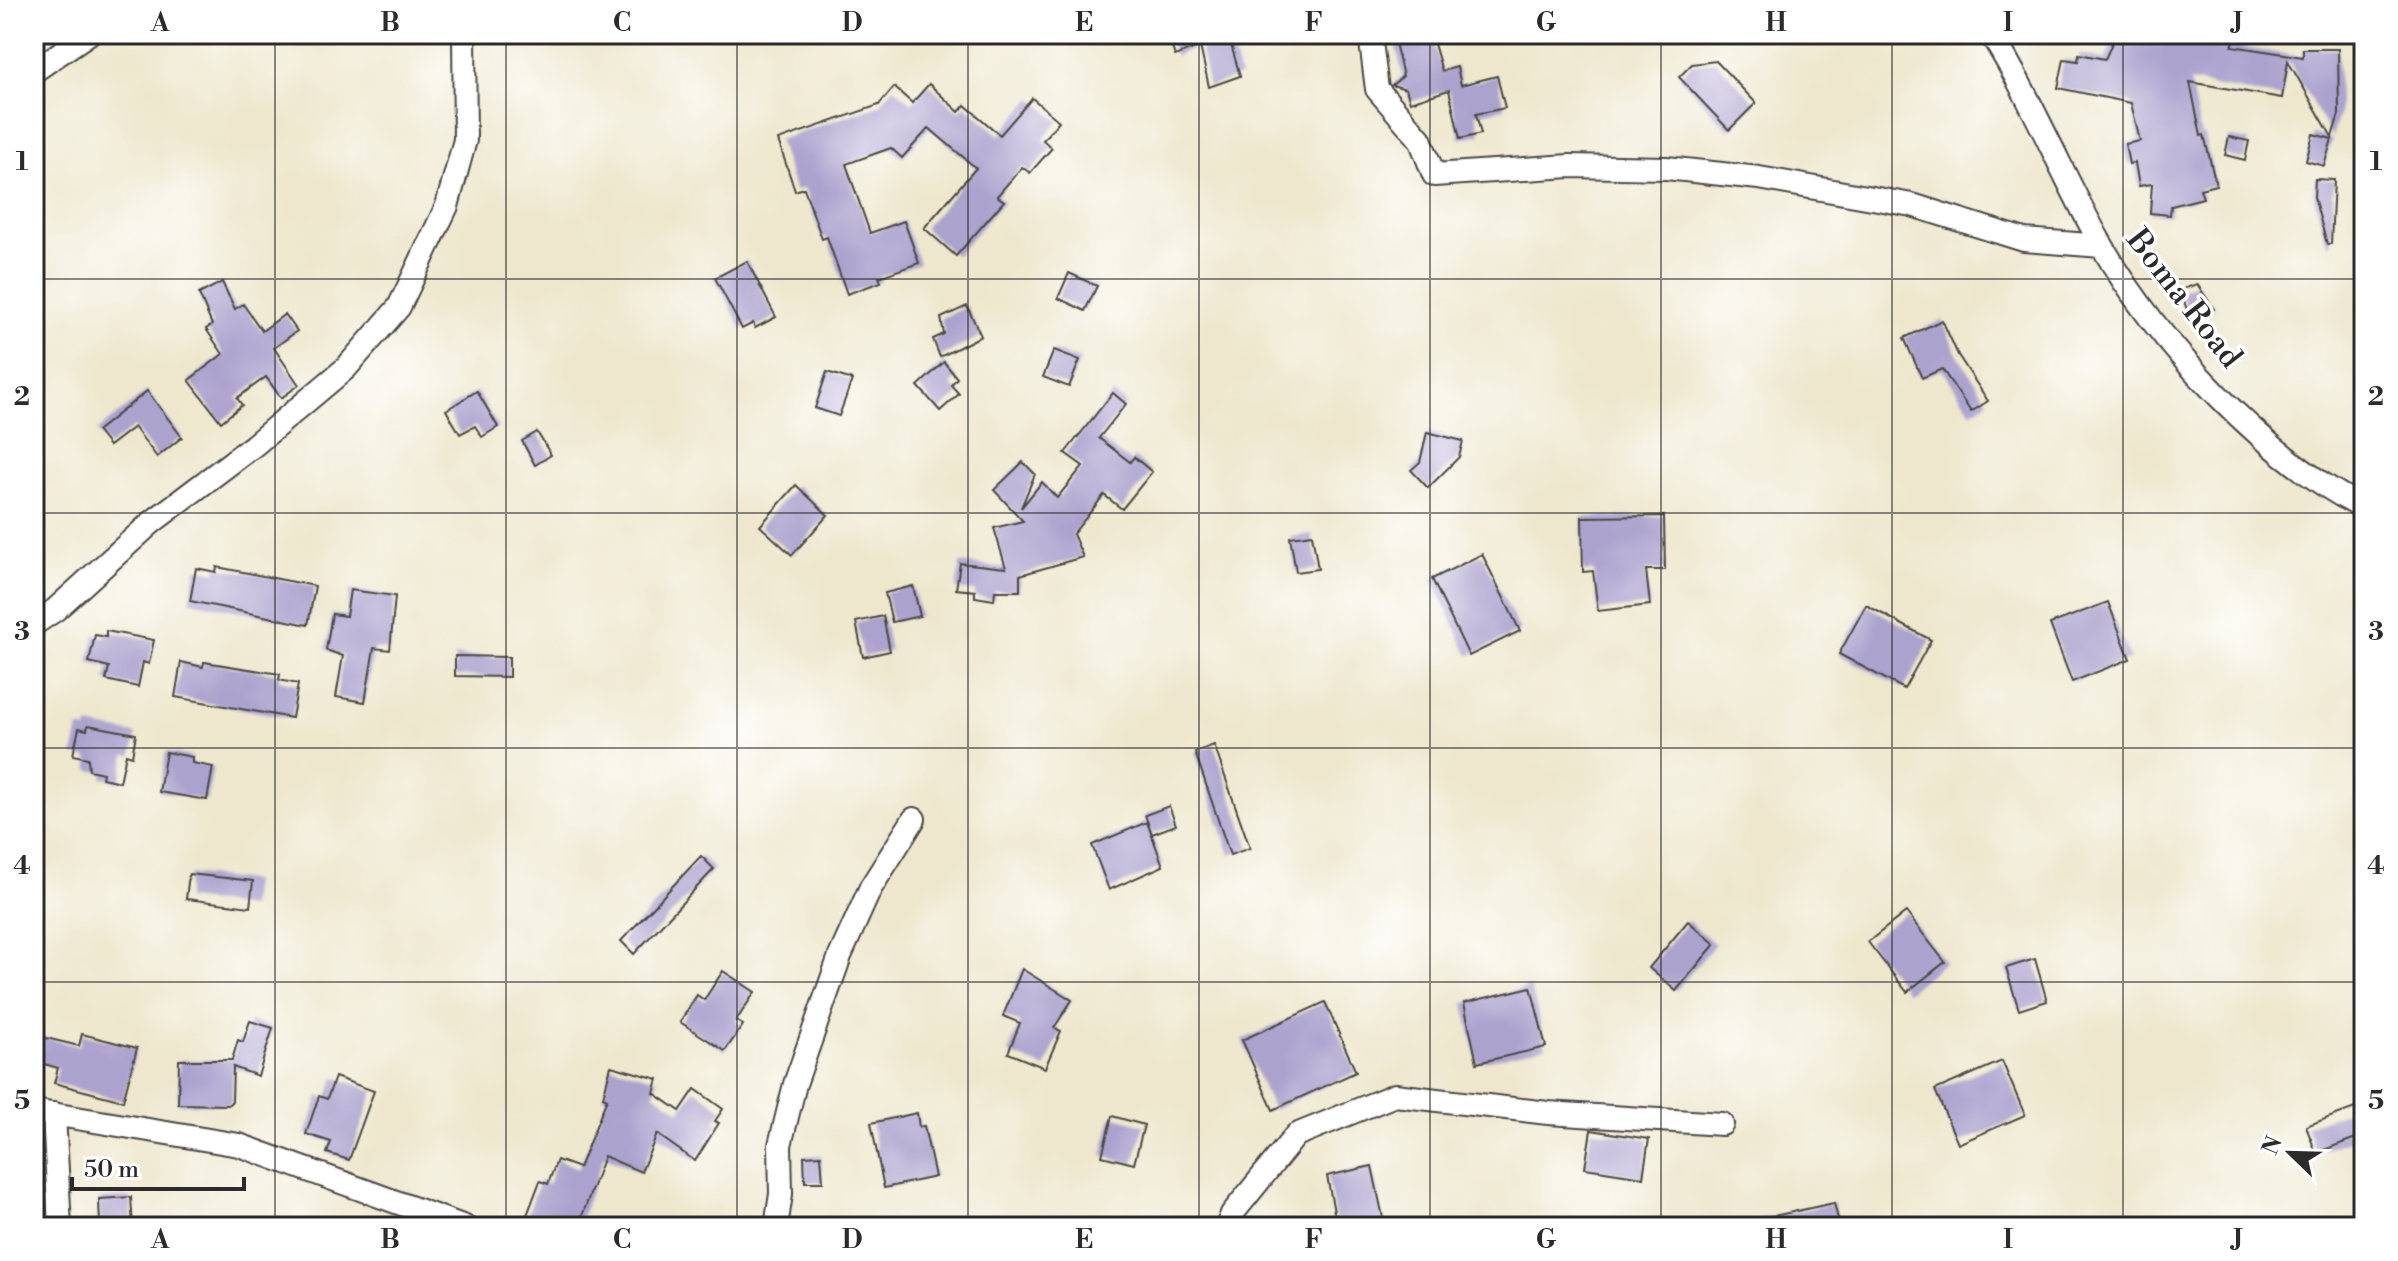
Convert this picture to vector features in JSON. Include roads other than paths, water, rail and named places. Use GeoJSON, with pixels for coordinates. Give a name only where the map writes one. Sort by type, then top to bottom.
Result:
{"type":"FeatureCollection","features":[{"type":"Feature","properties":{"kind":"street"},"geometry":{"type":"LineString","coordinates":[[34,71],[88,34]]}},
{"type":"Feature","properties":{"kind":"street"},"geometry":{"type":"LineString","coordinates":[[34,624],[55,610],[151,523],[253,446],[346,368],[399,307],[447,206],[465,140],[464,34]]}},
{"type":"Feature","properties":{"kind":"street"},"geometry":{"type":"LineString","coordinates":[[1370,34],[1377,89],[1420,139],[1434,175],[1570,166],[1666,168],[1759,178],[1912,205],[2024,240],[2102,246]]}},
{"type":"Feature","properties":{"kind":"street","name":"Boma Road"},"geometry":{"type":"LineString","coordinates":[[1991,34],[2018,77],[2102,246],[2166,336],[2276,450],[2324,488],[2364,508]]}},
{"type":"Feature","properties":{"kind":"street"},"geometry":{"type":"LineString","coordinates":[[776,1227],[781,1194],[780,1145],[795,1084],[840,956],[865,901],[914,819]]}},
{"type":"Feature","properties":{"kind":"street"},"geometry":{"type":"LineString","coordinates":[[1227,1227],[1232,1214],[1296,1135],[1395,1095],[1548,1113],[1722,1124]]}},
{"type":"Feature","properties":{"kind":"street"},"geometry":{"type":"LineString","coordinates":[[60,1227],[44,1113],[239,1145],[456,1225]]}}]}
